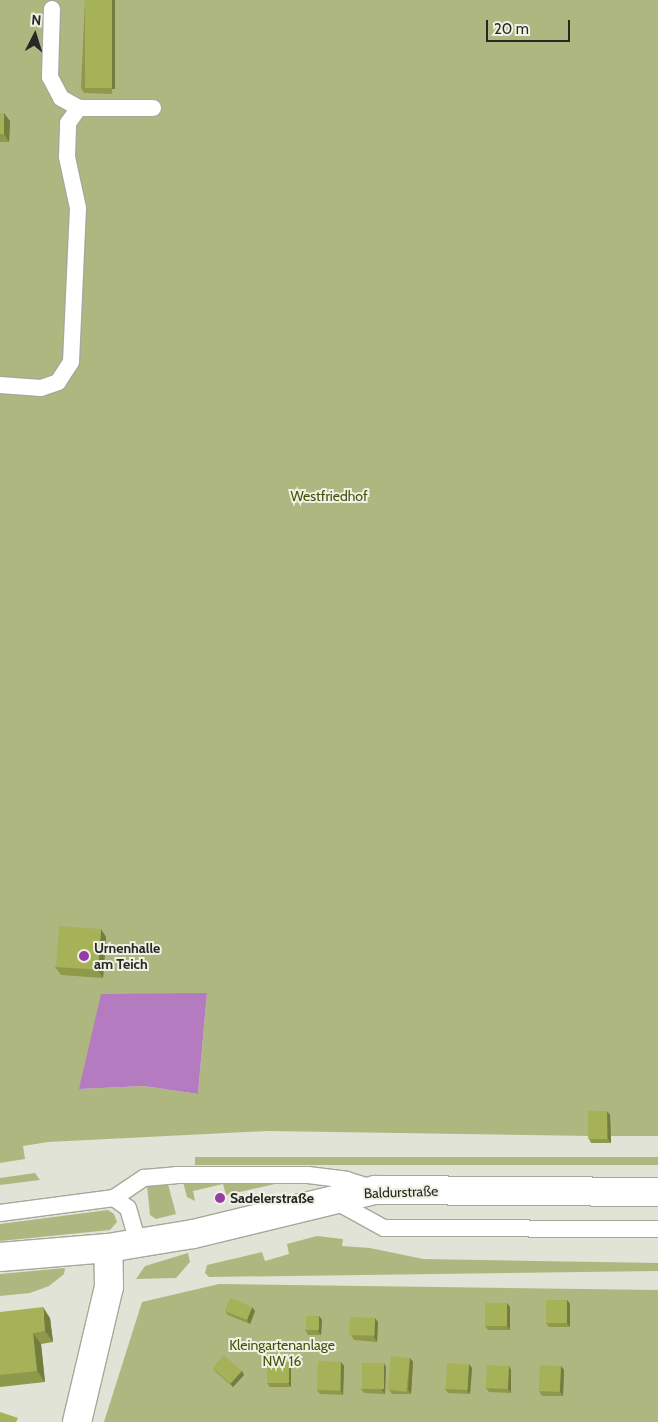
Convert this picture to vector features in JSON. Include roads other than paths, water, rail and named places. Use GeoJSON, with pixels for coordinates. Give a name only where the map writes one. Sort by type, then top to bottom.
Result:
{"type":"FeatureCollection","features":[{"type":"Feature","properties":{"kind":"street","name":"Baldurstraße"},"geometry":{"type":"LineString","coordinates":[[0,1258],[138,1244],[211,1230],[331,1199],[375,1190],[658,1192]]}},
{"type":"Feature","properties":{"kind":"street"},"geometry":{"type":"LineString","coordinates":[[77,1422],[109,1287],[108,1248]]}},
{"type":"Feature","properties":{"kind":"lane"},"geometry":{"type":"LineString","coordinates":[[52,9],[50,77],[61,98],[79,108],[154,108]]}},
{"type":"Feature","properties":{"kind":"lane"},"geometry":{"type":"LineString","coordinates":[[0,385],[42,388],[58,382],[71,362],[78,208],[67,157],[68,123],[79,108]]}},
{"type":"Feature","properties":{"kind":"lane"},"geometry":{"type":"LineString","coordinates":[[0,1213],[114,1198],[144,1178],[176,1175],[308,1175],[347,1180],[375,1190]]}},
{"type":"Feature","properties":{"kind":"lane"},"geometry":{"type":"LineString","coordinates":[[114,1198],[128,1208],[138,1244]]}},
{"type":"Feature","properties":{"kind":"lane"},"geometry":{"type":"LineString","coordinates":[[331,1199],[384,1228],[658,1229]]}},
{"type":"Feature","properties":{"kind":"place","name":"Urnenhalle am Teich"},"geometry":{"type":"Point","coordinates":[84,956]}},
{"type":"Feature","properties":{"kind":"place","name":"Sadelerstraße"},"geometry":{"type":"Point","coordinates":[220,1198]}},
{"type":"Feature","properties":{"kind":"park label","name":"Westfriedhof"},"geometry":{"type":"Point","coordinates":[329,496]}},
{"type":"Feature","properties":{"kind":"park label","name":"Kleingartenanlage NW 16"},"geometry":{"type":"Point","coordinates":[282,1354]}}]}
